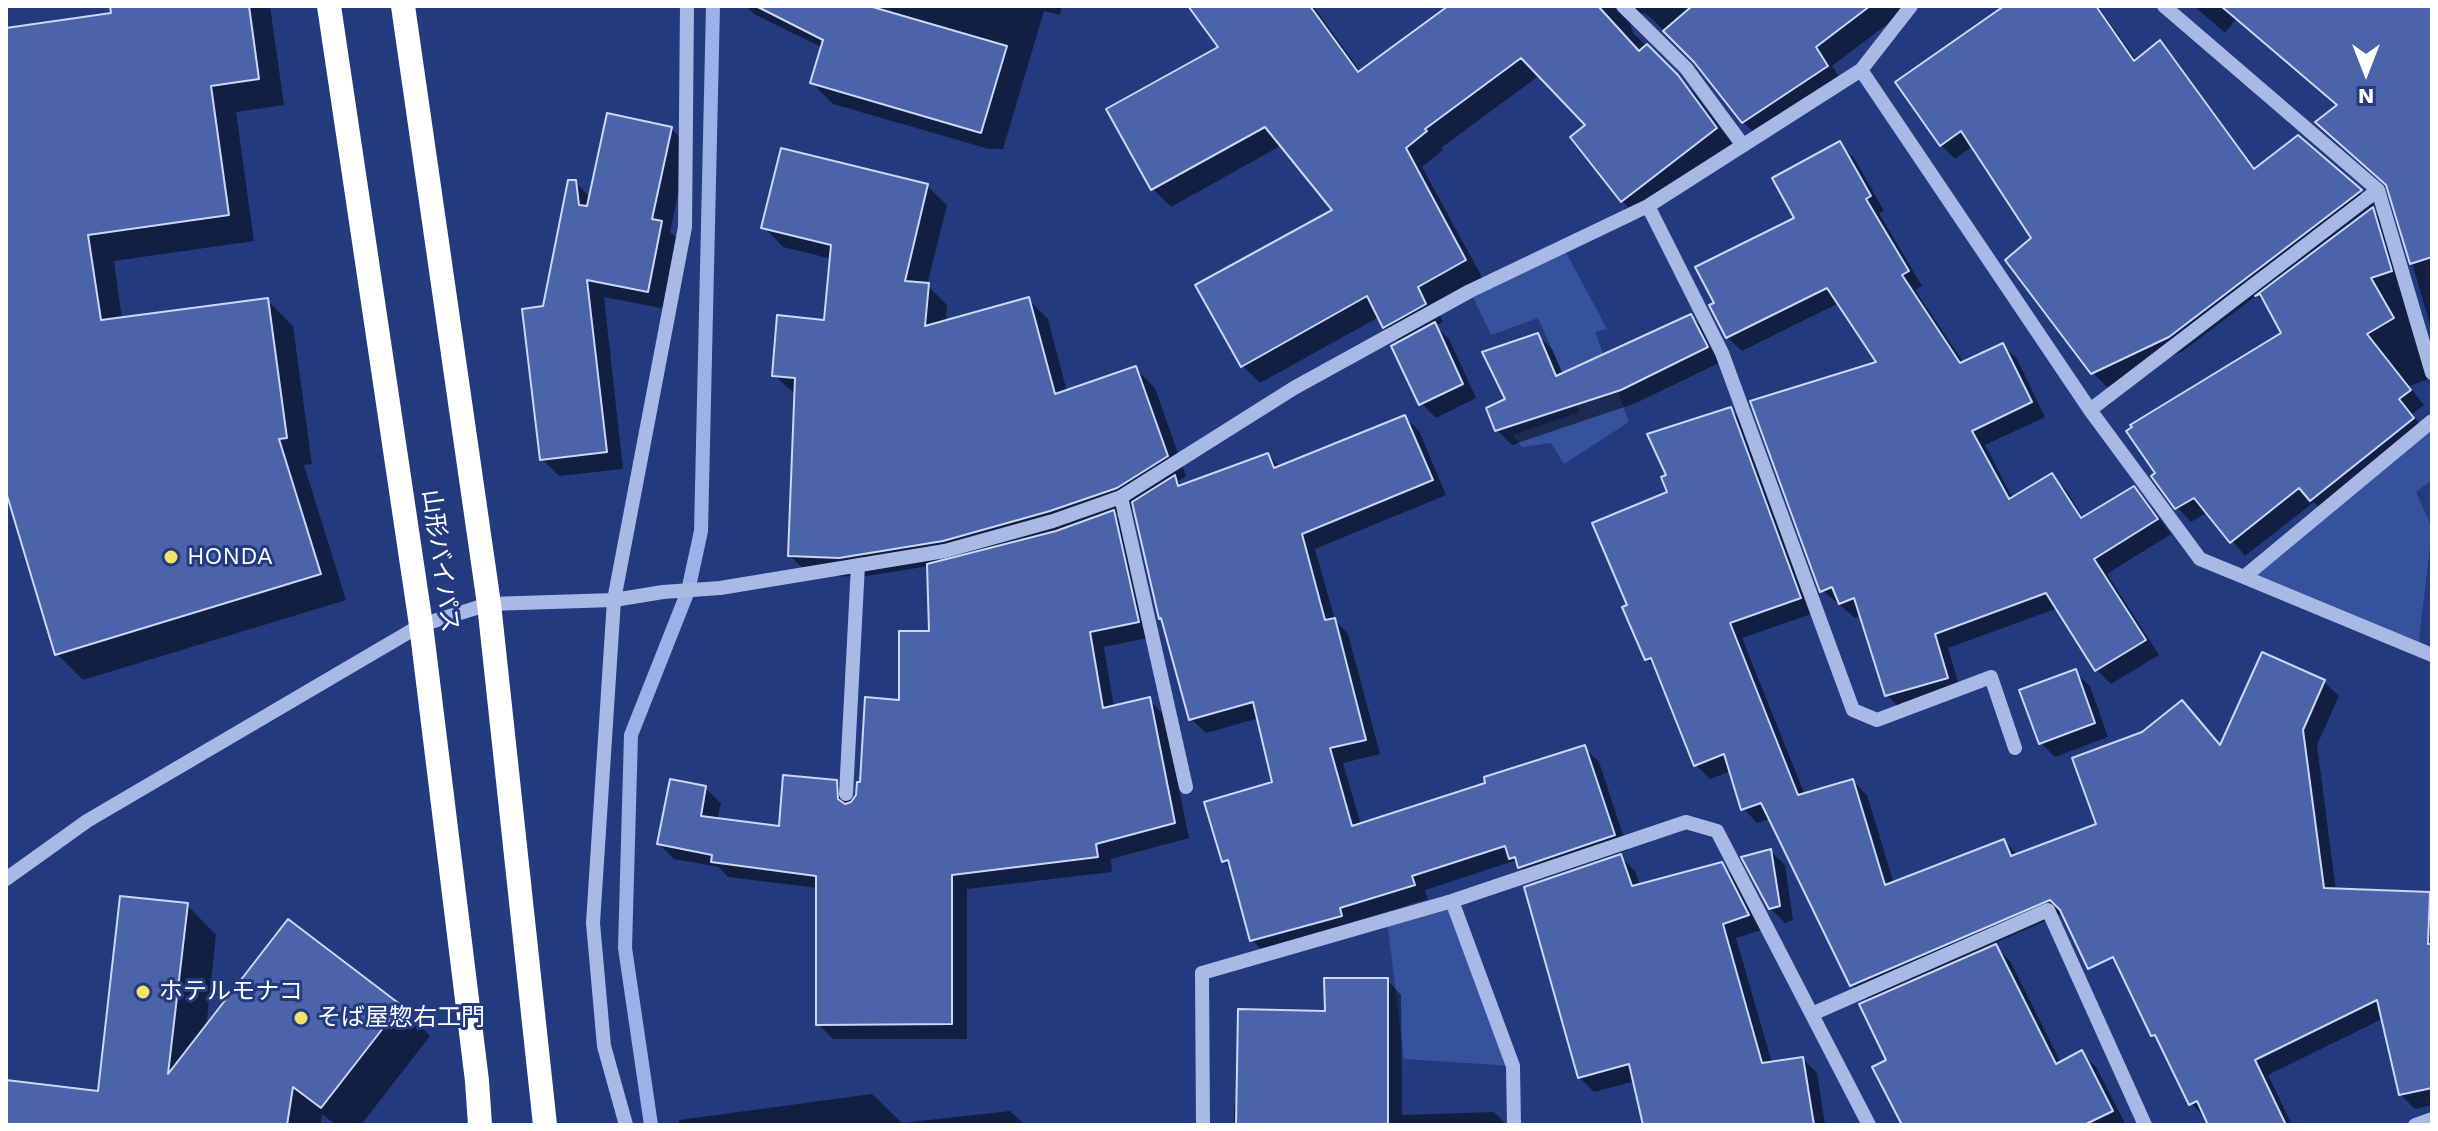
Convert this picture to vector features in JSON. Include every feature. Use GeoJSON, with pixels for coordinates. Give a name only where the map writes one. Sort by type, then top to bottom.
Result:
{"type":"FeatureCollection","features":[{"type":"Feature","properties":{"kind":"highway","name":"山形バイパス"},"geometry":{"type":"LineString","coordinates":[[329,6],[421,625],[480,1125]]}},
{"type":"Feature","properties":{"kind":"highway","name":"山形バイパス"},"geometry":{"type":"LineString","coordinates":[[403,6],[489,604],[545,1125]]}},
{"type":"Feature","properties":{"kind":"street"},"geometry":{"type":"LineString","coordinates":[[626,1125],[604,1046],[593,923],[614,600],[685,227],[687,6]]}},
{"type":"Feature","properties":{"kind":"street"},"geometry":{"type":"LineString","coordinates":[[1623,6],[1686,68],[1742,144]]}},
{"type":"Feature","properties":{"kind":"street"},"geometry":{"type":"LineString","coordinates":[[6,879],[87,821],[421,625],[489,604],[614,600],[663,592],[720,588],[945,551],[1053,521],[1121,497],[1294,388],[1470,291],[1648,206],[1861,70],[1911,6]]}},
{"type":"Feature","properties":{"kind":"street"},"geometry":{"type":"LineString","coordinates":[[2164,6],[2378,190],[2432,373]]}},
{"type":"Feature","properties":{"kind":"street"},"geometry":{"type":"LineString","coordinates":[[1861,70],[2090,410],[2200,559],[2432,655]]}},
{"type":"Feature","properties":{"kind":"street"},"geometry":{"type":"LineString","coordinates":[[2090,410],[2378,190]]}},
{"type":"Feature","properties":{"kind":"street"},"geometry":{"type":"LineString","coordinates":[[1648,206],[1722,353],[1853,710],[1877,720],[1991,677],[2015,748]]}},
{"type":"Feature","properties":{"kind":"street"},"geometry":{"type":"LineString","coordinates":[[2244,577],[2432,421]]}},
{"type":"Feature","properties":{"kind":"street"},"geometry":{"type":"LineString","coordinates":[[1121,497],[1186,787]]}},
{"type":"Feature","properties":{"kind":"street"},"geometry":{"type":"LineString","coordinates":[[846,794],[858,565]]}},
{"type":"Feature","properties":{"kind":"street"},"geometry":{"type":"LineString","coordinates":[[1203,1125],[1202,973],[1452,901],[1686,822],[1717,831],[1869,1125]]}},
{"type":"Feature","properties":{"kind":"street"},"geometry":{"type":"LineString","coordinates":[[1452,901],[1513,1066],[1514,1125]]}},
{"type":"Feature","properties":{"kind":"street"},"geometry":{"type":"LineString","coordinates":[[1812,1014],[2048,910],[2145,1125]]}},
{"type":"Feature","properties":{"kind":"street"},"geometry":{"type":"LineString","coordinates":[[2415,1125],[2432,1119]]}},
{"type":"Feature","properties":{"kind":"shaded area"},"geometry":{"type":"Polygon","coordinates":[[[1563,247],[1607,329],[1595,332],[1629,422],[1564,464],[1551,443],[1522,447],[1513,435],[1580,412],[1538,318],[1491,335],[1470,291],[1563,247]]]}},
{"type":"Feature","properties":{"kind":"shaded area"},"geometry":{"type":"Polygon","coordinates":[[[2432,421],[2432,480],[2416,492],[2432,528],[2418,649],[2244,577],[2432,421]]]}},
{"type":"Feature","properties":{"kind":"shaded area"},"geometry":{"type":"Polygon","coordinates":[[[1452,901],[1513,1066],[1404,1059],[1387,920],[1452,901]]]}},
{"type":"Feature","properties":{"kind":"building"},"geometry":{"type":"Polygon","coordinates":[[[110,6],[249,6],[259,79],[211,86],[229,215],[88,235],[101,320],[268,298],[287,438],[279,439],[321,574],[55,655],[6,492],[6,28],[111,13],[110,6]]]}},
{"type":"Feature","properties":{"kind":"building"},"geometry":{"type":"Polygon","coordinates":[[[756,6],[869,6],[1007,46],[981,133],[810,83],[823,40],[756,6]]]}},
{"type":"Feature","properties":{"kind":"building"},"geometry":{"type":"Polygon","coordinates":[[[1188,6],[1310,6],[1358,72],[1448,6],[1598,6],[1639,51],[1647,44],[1678,75],[1717,128],[1621,202],[1570,137],[1585,125],[1521,58],[1425,129],[1427,131],[1406,148],[1466,260],[1418,287],[1426,304],[1383,328],[1367,296],[1241,367],[1195,285],[1332,210],[1265,127],[1151,190],[1106,109],[1218,47],[1188,6]]]}},
{"type":"Feature","properties":{"kind":"building"},"geometry":{"type":"Polygon","coordinates":[[[1692,6],[1870,6],[1816,47],[1828,66],[1742,123],[1694,62],[1663,31],[1692,6]]]}},
{"type":"Feature","properties":{"kind":"building"},"geometry":{"type":"Polygon","coordinates":[[[2004,6],[2096,6],[2134,61],[2160,40],[2254,169],[2298,135],[2362,190],[2169,337],[2091,374],[2005,260],[2031,238],[1961,131],[1940,146],[1895,82],[2004,6]]]}},
{"type":"Feature","properties":{"kind":"building"},"geometry":{"type":"Polygon","coordinates":[[[2221,6],[2432,6],[2432,257],[2410,264],[2386,185],[2315,122],[2337,105],[2221,6]]]}},
{"type":"Feature","properties":{"kind":"building"},"geometry":{"type":"Polygon","coordinates":[[[607,113],[672,127],[652,219],[662,221],[648,292],[587,280],[607,452],[540,460],[522,309],[543,306],[568,180],[576,180],[579,205],[587,206],[607,113]]]}},
{"type":"Feature","properties":{"kind":"building"},"geometry":{"type":"Polygon","coordinates":[[[1840,141],[1871,196],[1866,199],[1909,271],[1902,275],[1960,363],[2003,343],[2032,402],[1972,431],[2009,499],[2052,473],[2081,518],[2134,486],[2158,519],[2094,559],[2146,640],[2095,671],[2046,593],[1935,634],[1948,678],[1885,696],[1854,598],[1839,604],[1832,587],[1820,592],[1750,401],[1876,362],[1827,288],[1726,338],[1709,305],[1714,303],[1695,267],[1794,218],[1772,178],[1840,141]]]}},
{"type":"Feature","properties":{"kind":"building"},"geometry":{"type":"Polygon","coordinates":[[[781,148],[928,184],[905,281],[929,283],[925,326],[1029,297],[1055,394],[1136,366],[1168,456],[1117,488],[1050,511],[943,541],[839,558],[788,556],[795,378],[772,376],[777,315],[824,320],[831,245],[761,228],[781,148]]]}},
{"type":"Feature","properties":{"kind":"building"},"geometry":{"type":"Polygon","coordinates":[[[2373,207],[2392,271],[2371,278],[2394,318],[2367,334],[2411,390],[2399,399],[2414,418],[2310,501],[2299,488],[2230,543],[2194,498],[2175,509],[2151,476],[2155,473],[2126,431],[2132,427],[2130,425],[2281,333],[2260,294],[2255,296],[2373,207]]]}},
{"type":"Feature","properties":{"kind":"building"},"geometry":{"type":"Polygon","coordinates":[[[1691,314],[1708,347],[1621,390],[1495,431],[1486,408],[1505,399],[1482,352],[1538,333],[1556,376],[1691,314]]]}},
{"type":"Feature","properties":{"kind":"building"},"geometry":{"type":"Polygon","coordinates":[[[1435,322],[1463,384],[1419,405],[1391,346],[1435,322]]]}},
{"type":"Feature","properties":{"kind":"building"},"geometry":{"type":"Polygon","coordinates":[[[1731,407],[1801,598],[1730,623],[1798,795],[1853,779],[1885,885],[2004,839],[2011,856],[2096,824],[2072,758],[2142,732],[2182,700],[2220,745],[2262,652],[2325,680],[2303,730],[2324,888],[2430,892],[2428,944],[2432,944],[2432,1088],[2399,1095],[2377,1000],[2255,1060],[2286,1125],[2208,1125],[2197,1101],[2189,1105],[2113,957],[2088,969],[2060,910],[2050,900],[1850,986],[1761,803],[1741,810],[1724,754],[1694,766],[1651,658],[1645,660],[1622,607],[1627,605],[1592,523],[1667,492],[1661,477],[1666,475],[1647,434],[1731,407]]]}},
{"type":"Feature","properties":{"kind":"building"},"geometry":{"type":"Polygon","coordinates":[[[1405,415],[1433,480],[1302,534],[1325,620],[1335,618],[1366,740],[1330,748],[1352,826],[1485,783],[1484,777],[1585,745],[1615,835],[1518,868],[1515,857],[1509,859],[1505,846],[1412,876],[1415,885],[1340,908],[1342,916],[1250,941],[1228,860],[1222,862],[1204,802],[1272,782],[1253,702],[1189,720],[1159,619],[1132,502],[1175,475],[1178,486],[1268,453],[1274,468],[1405,415]]]}},
{"type":"Feature","properties":{"kind":"building"},"geometry":{"type":"Polygon","coordinates":[[[1114,510],[1139,622],[1090,632],[1103,708],[1150,697],[1175,823],[1096,844],[1098,857],[952,875],[952,1024],[816,1025],[816,876],[711,862],[712,855],[657,844],[670,779],[706,786],[701,816],[779,826],[783,775],[837,780],[838,799],[845,804],[851,802],[856,795],[857,782],[860,782],[865,697],[899,700],[899,631],[929,631],[927,564],[1056,531],[1114,510]]]}},
{"type":"Feature","properties":{"kind":"building"},"geometry":{"type":"Polygon","coordinates":[[[2076,669],[2095,723],[2039,744],[2019,690],[2076,669]]]}},
{"type":"Feature","properties":{"kind":"building"},"geometry":{"type":"Polygon","coordinates":[[[1771,849],[1780,906],[1769,909],[1741,857],[1771,849]]]}},
{"type":"Feature","properties":{"kind":"building"},"geometry":{"type":"Polygon","coordinates":[[[1621,854],[1632,886],[1722,862],[1749,915],[1723,924],[1762,1063],[1803,1057],[1814,1125],[1643,1125],[1629,1064],[1578,1078],[1524,887],[1621,854]]]}},
{"type":"Feature","properties":{"kind":"building"},"geometry":{"type":"Polygon","coordinates":[[[120,896],[188,903],[168,1074],[288,919],[401,1005],[321,1108],[293,1087],[287,1125],[6,1125],[6,1080],[98,1091],[120,896]]]}},
{"type":"Feature","properties":{"kind":"building"},"geometry":{"type":"Polygon","coordinates":[[[1996,944],[2056,1064],[2082,1050],[2113,1111],[2084,1125],[1902,1125],[1872,1067],[1886,1060],[1859,1004],[1996,944]]]}},
{"type":"Feature","properties":{"kind":"building"},"geometry":{"type":"Polygon","coordinates":[[[1324,978],[1388,978],[1388,1125],[1236,1125],[1238,1009],[1325,1011],[1324,978]]]}},
{"type":"Feature","properties":{"kind":"waterway"},"geometry":{"type":"LineString","coordinates":[[651,1125],[625,948],[631,735],[688,591],[701,531],[713,6]]}},
{"type":"Feature","properties":{"kind":"place","name":"HONDA"},"geometry":{"type":"Point","coordinates":[171,557]}},
{"type":"Feature","properties":{"kind":"place","name":"ホテルモナコ"},"geometry":{"type":"Point","coordinates":[143,992]}},
{"type":"Feature","properties":{"kind":"place","name":"そば屋惣右工門"},"geometry":{"type":"Point","coordinates":[301,1018]}}]}
